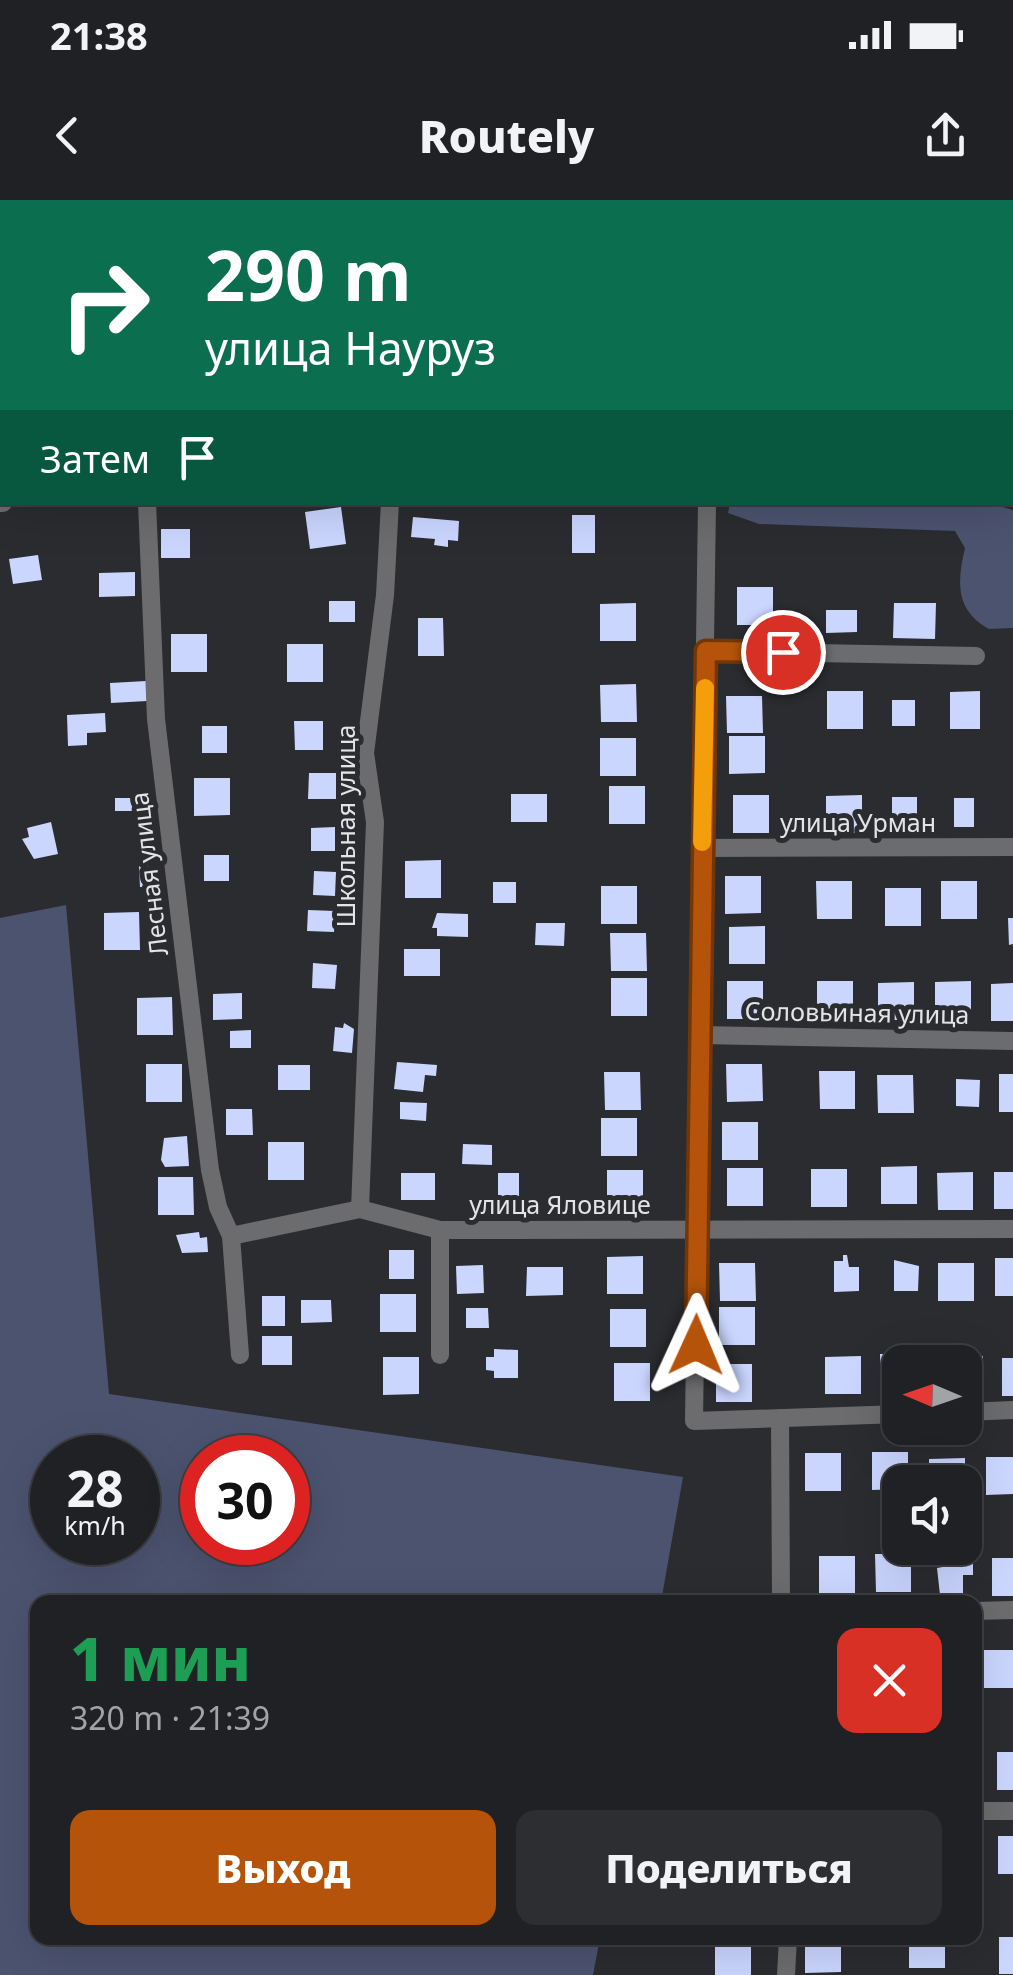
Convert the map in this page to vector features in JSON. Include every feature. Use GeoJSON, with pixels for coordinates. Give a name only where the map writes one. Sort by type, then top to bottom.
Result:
{"type":"FeatureCollection","features":[{"type":"Feature","properties":{"kind":"street","name":"Лесная улица"},"geometry":{"type":"LineString","coordinates":[[147,505],[156,719],[210,1170],[218,1208],[231,1236]]}},
{"type":"Feature","properties":{"kind":"street","name":"Школьная улица"},"geometry":{"type":"LineString","coordinates":[[360,1210],[375,822],[365,752],[386,595],[390,505]]}},
{"type":"Feature","properties":{"kind":"street"},"geometry":{"type":"LineString","coordinates":[[707,505],[694,1421],[882,1415]]}},
{"type":"Feature","properties":{"kind":"street"},"geometry":{"type":"LineString","coordinates":[[706,651],[976,656]]}},
{"type":"Feature","properties":{"kind":"street","name":"улица Урман"},"geometry":{"type":"LineString","coordinates":[[702,848],[1013,847]]}},
{"type":"Feature","properties":{"kind":"street","name":"Соловьиная улица"},"geometry":{"type":"LineString","coordinates":[[700,1035],[1013,1041]]}},
{"type":"Feature","properties":{"kind":"street","name":"улица Яловице"},"geometry":{"type":"LineString","coordinates":[[231,1236],[360,1210],[440,1230],[1013,1229]]}},
{"type":"Feature","properties":{"kind":"street"},"geometry":{"type":"LineString","coordinates":[[440,1230],[440,1355]]}},
{"type":"Feature","properties":{"kind":"street"},"geometry":{"type":"LineString","coordinates":[[231,1236],[240,1355]]}},
{"type":"Feature","properties":{"kind":"street"},"geometry":{"type":"LineString","coordinates":[[982,1411],[1013,1410]]}},
{"type":"Feature","properties":{"kind":"street"},"geometry":{"type":"LineString","coordinates":[[780,1418],[781,1595]]}},
{"type":"Feature","properties":{"kind":"street"},"geometry":{"type":"LineString","coordinates":[[982,1611],[1013,1610]]}},
{"type":"Feature","properties":{"kind":"street"},"geometry":{"type":"LineString","coordinates":[[982,1811],[1013,1811]]}},
{"type":"Feature","properties":{"kind":"street"},"geometry":{"type":"LineString","coordinates":[[786,1975],[788,1945]]}},
{"type":"Feature","properties":{"kind":"shaded area"},"geometry":{"type":"Polygon","coordinates":[[[730,505],[996,505],[1013,510],[1013,628],[989,629],[964,604],[960,584],[965,548],[955,531],[759,524],[728,513],[730,505]]]}},
{"type":"Feature","properties":{"kind":"shaded area"},"geometry":{"type":"Polygon","coordinates":[[[66,905],[109,1394],[683,1477],[662,1595],[30,1595],[30,1945],[599,1945],[593,1975],[0,1975],[0,918],[66,905]]]}},
{"type":"Feature","properties":{"kind":"building"},"geometry":{"type":"Polygon","coordinates":[[[341,507],[346,544],[310,549],[305,512],[341,507]]]}},
{"type":"Feature","properties":{"kind":"building"},"geometry":{"type":"Polygon","coordinates":[[[572,515],[595,515],[595,553],[572,553],[572,515]]]}},
{"type":"Feature","properties":{"kind":"building"},"geometry":{"type":"Polygon","coordinates":[[[413,517],[459,521],[458,541],[448,540],[448,547],[434,545],[435,539],[411,537],[413,517]]]}},
{"type":"Feature","properties":{"kind":"building"},"geometry":{"type":"Polygon","coordinates":[[[161,529],[190,529],[190,558],[161,558],[161,529]]]}},
{"type":"Feature","properties":{"kind":"building"},"geometry":{"type":"Polygon","coordinates":[[[38,555],[42,580],[13,584],[9,559],[38,555]]]}},
{"type":"Feature","properties":{"kind":"building"},"geometry":{"type":"Polygon","coordinates":[[[135,572],[135,596],[99,597],[99,573],[135,572]]]}},
{"type":"Feature","properties":{"kind":"building"},"geometry":{"type":"Polygon","coordinates":[[[737,587],[773,587],[773,625],[737,625],[737,587]]]}},
{"type":"Feature","properties":{"kind":"building"},"geometry":{"type":"Polygon","coordinates":[[[329,601],[355,601],[355,622],[329,622],[329,601]]]}},
{"type":"Feature","properties":{"kind":"building"},"geometry":{"type":"Polygon","coordinates":[[[636,603],[636,641],[600,641],[600,604],[636,603]]]}},
{"type":"Feature","properties":{"kind":"building"},"geometry":{"type":"Polygon","coordinates":[[[894,603],[936,603],[935,639],[893,638],[894,603]]]}},
{"type":"Feature","properties":{"kind":"building"},"geometry":{"type":"Polygon","coordinates":[[[826,610],[857,610],[857,632],[826,633],[826,610]]]}},
{"type":"Feature","properties":{"kind":"building"},"geometry":{"type":"Polygon","coordinates":[[[418,618],[443,618],[444,656],[418,656],[418,618]]]}},
{"type":"Feature","properties":{"kind":"building"},"geometry":{"type":"Polygon","coordinates":[[[171,634],[207,634],[207,672],[171,672],[171,634]]]}},
{"type":"Feature","properties":{"kind":"building"},"geometry":{"type":"Polygon","coordinates":[[[287,644],[323,644],[323,682],[287,682],[287,644]]]}},
{"type":"Feature","properties":{"kind":"building"},"geometry":{"type":"Polygon","coordinates":[[[146,681],[147,701],[111,703],[110,683],[146,681]]]}},
{"type":"Feature","properties":{"kind":"building"},"geometry":{"type":"Polygon","coordinates":[[[636,684],[637,722],[601,722],[600,685],[636,684]]]}},
{"type":"Feature","properties":{"kind":"building"},"geometry":{"type":"Polygon","coordinates":[[[827,691],[863,691],[863,729],[827,729],[827,691]]]}},
{"type":"Feature","properties":{"kind":"building"},"geometry":{"type":"Polygon","coordinates":[[[980,691],[980,729],[950,729],[950,692],[980,691]]]}},
{"type":"Feature","properties":{"kind":"building"},"geometry":{"type":"Polygon","coordinates":[[[726,696],[762,696],[763,733],[727,733],[726,696]]]}},
{"type":"Feature","properties":{"kind":"building"},"geometry":{"type":"Polygon","coordinates":[[[892,700],[915,700],[915,726],[892,726],[892,700]]]}},
{"type":"Feature","properties":{"kind":"building"},"geometry":{"type":"Polygon","coordinates":[[[105,713],[106,732],[87,733],[87,745],[68,746],[67,715],[105,713]]]}},
{"type":"Feature","properties":{"kind":"building"},"geometry":{"type":"Polygon","coordinates":[[[294,721],[323,721],[323,750],[295,750],[294,721]]]}},
{"type":"Feature","properties":{"kind":"building"},"geometry":{"type":"Polygon","coordinates":[[[202,726],[227,726],[227,753],[202,753],[202,726]]]}},
{"type":"Feature","properties":{"kind":"building"},"geometry":{"type":"Polygon","coordinates":[[[729,736],[765,736],[765,773],[729,774],[729,736]]]}},
{"type":"Feature","properties":{"kind":"building"},"geometry":{"type":"Polygon","coordinates":[[[600,738],[636,738],[636,776],[600,776],[600,738]]]}},
{"type":"Feature","properties":{"kind":"building"},"geometry":{"type":"Polygon","coordinates":[[[309,773],[336,773],[336,799],[308,799],[309,773]]]}},
{"type":"Feature","properties":{"kind":"building"},"geometry":{"type":"Polygon","coordinates":[[[194,778],[230,778],[230,815],[194,816],[194,778]]]}},
{"type":"Feature","properties":{"kind":"building"},"geometry":{"type":"Polygon","coordinates":[[[609,786],[645,786],[645,824],[609,824],[609,786]]]}},
{"type":"Feature","properties":{"kind":"building"},"geometry":{"type":"Polygon","coordinates":[[[511,794],[547,794],[547,822],[511,822],[511,794]]]}},
{"type":"Feature","properties":{"kind":"building"},"geometry":{"type":"Polygon","coordinates":[[[733,795],[769,795],[769,833],[733,833],[733,795]]]}},
{"type":"Feature","properties":{"kind":"building"},"geometry":{"type":"Polygon","coordinates":[[[862,795],[862,833],[826,833],[826,796],[862,795]]]}},
{"type":"Feature","properties":{"kind":"building"},"geometry":{"type":"Polygon","coordinates":[[[892,797],[917,797],[917,824],[892,824],[892,797]]]}},
{"type":"Feature","properties":{"kind":"building"},"geometry":{"type":"Polygon","coordinates":[[[115,798],[141,798],[141,811],[115,811],[115,798]]]}},
{"type":"Feature","properties":{"kind":"building"},"geometry":{"type":"Polygon","coordinates":[[[954,798],[974,798],[974,827],[954,827],[954,798]]]}},
{"type":"Feature","properties":{"kind":"building"},"geometry":{"type":"Polygon","coordinates":[[[51,822],[58,854],[34,859],[22,839],[29,837],[27,828],[51,822]]]}},
{"type":"Feature","properties":{"kind":"building"},"geometry":{"type":"Polygon","coordinates":[[[335,827],[335,851],[311,851],[311,828],[335,827]]]}},
{"type":"Feature","properties":{"kind":"building"},"geometry":{"type":"Polygon","coordinates":[[[204,855],[229,855],[229,881],[204,881],[204,855]]]}},
{"type":"Feature","properties":{"kind":"building"},"geometry":{"type":"Polygon","coordinates":[[[441,860],[441,898],[405,898],[405,861],[441,860]]]}},
{"type":"Feature","properties":{"kind":"building"},"geometry":{"type":"Polygon","coordinates":[[[139,866],[157,866],[157,887],[140,887],[139,866]]]}},
{"type":"Feature","properties":{"kind":"building"},"geometry":{"type":"Polygon","coordinates":[[[314,871],[336,872],[335,896],[313,895],[314,871]]]}},
{"type":"Feature","properties":{"kind":"building"},"geometry":{"type":"Polygon","coordinates":[[[725,876],[761,876],[761,913],[725,914],[725,876]]]}},
{"type":"Feature","properties":{"kind":"building"},"geometry":{"type":"Polygon","coordinates":[[[816,881],[852,881],[852,919],[817,919],[816,881]]]}},
{"type":"Feature","properties":{"kind":"building"},"geometry":{"type":"Polygon","coordinates":[[[941,881],[977,881],[977,919],[941,919],[941,881]]]}},
{"type":"Feature","properties":{"kind":"building"},"geometry":{"type":"Polygon","coordinates":[[[493,882],[516,882],[516,903],[493,903],[493,882]]]}},
{"type":"Feature","properties":{"kind":"building"},"geometry":{"type":"Polygon","coordinates":[[[601,886],[637,886],[637,924],[601,924],[601,886]]]}},
{"type":"Feature","properties":{"kind":"building"},"geometry":{"type":"Polygon","coordinates":[[[885,888],[921,888],[921,926],[885,926],[885,888]]]}},
{"type":"Feature","properties":{"kind":"building"},"geometry":{"type":"Polygon","coordinates":[[[308,910],[335,911],[334,932],[307,931],[308,910]]]}},
{"type":"Feature","properties":{"kind":"building"},"geometry":{"type":"Polygon","coordinates":[[[139,912],[140,950],[104,950],[104,913],[139,912]]]}},
{"type":"Feature","properties":{"kind":"building"},"geometry":{"type":"Polygon","coordinates":[[[437,913],[468,914],[468,937],[437,936],[437,928],[432,928],[437,913]]]}},
{"type":"Feature","properties":{"kind":"building"},"geometry":{"type":"Polygon","coordinates":[[[1008,918],[1013,918],[1013,944],[1009,945],[1008,918]]]}},
{"type":"Feature","properties":{"kind":"building"},"geometry":{"type":"Polygon","coordinates":[[[536,923],[565,923],[564,946],[535,945],[536,923]]]}},
{"type":"Feature","properties":{"kind":"building"},"geometry":{"type":"Polygon","coordinates":[[[765,926],[765,964],[729,964],[729,927],[765,926]]]}},
{"type":"Feature","properties":{"kind":"building"},"geometry":{"type":"Polygon","coordinates":[[[610,933],[646,933],[647,971],[611,971],[610,933]]]}},
{"type":"Feature","properties":{"kind":"building"},"geometry":{"type":"Polygon","coordinates":[[[404,949],[440,949],[440,976],[404,976],[404,949]]]}},
{"type":"Feature","properties":{"kind":"building"},"geometry":{"type":"Polygon","coordinates":[[[313,963],[337,965],[335,989],[312,988],[313,963]]]}},
{"type":"Feature","properties":{"kind":"building"},"geometry":{"type":"Polygon","coordinates":[[[611,978],[647,978],[647,1016],[611,1016],[611,978]]]}},
{"type":"Feature","properties":{"kind":"building"},"geometry":{"type":"Polygon","coordinates":[[[727,981],[763,981],[763,1019],[727,1019],[727,981]]]}},
{"type":"Feature","properties":{"kind":"building"},"geometry":{"type":"Polygon","coordinates":[[[817,981],[853,981],[853,1019],[817,1019],[817,981]]]}},
{"type":"Feature","properties":{"kind":"building"},"geometry":{"type":"Polygon","coordinates":[[[971,981],[971,1019],[935,1019],[935,982],[971,981]]]}},
{"type":"Feature","properties":{"kind":"building"},"geometry":{"type":"Polygon","coordinates":[[[914,982],[914,1020],[878,1020],[878,983],[914,982]]]}},
{"type":"Feature","properties":{"kind":"building"},"geometry":{"type":"Polygon","coordinates":[[[1013,983],[1013,1021],[991,1021],[991,984],[1013,983]]]}},
{"type":"Feature","properties":{"kind":"building"},"geometry":{"type":"Polygon","coordinates":[[[242,993],[242,1019],[213,1020],[213,994],[242,993]]]}},
{"type":"Feature","properties":{"kind":"building"},"geometry":{"type":"Polygon","coordinates":[[[172,997],[173,1035],[137,1035],[137,998],[172,997]]]}},
{"type":"Feature","properties":{"kind":"building"},"geometry":{"type":"Polygon","coordinates":[[[344,1023],[354,1029],[352,1053],[333,1051],[335,1027],[343,1028],[344,1023]]]}},
{"type":"Feature","properties":{"kind":"building"},"geometry":{"type":"Polygon","coordinates":[[[251,1030],[251,1048],[230,1048],[230,1031],[251,1030]]]}},
{"type":"Feature","properties":{"kind":"building"},"geometry":{"type":"Polygon","coordinates":[[[397,1062],[437,1065],[436,1076],[425,1075],[423,1092],[394,1089],[397,1062]]]}},
{"type":"Feature","properties":{"kind":"building"},"geometry":{"type":"Polygon","coordinates":[[[146,1064],[182,1064],[182,1102],[146,1102],[146,1064]]]}},
{"type":"Feature","properties":{"kind":"building"},"geometry":{"type":"Polygon","coordinates":[[[726,1064],[762,1064],[763,1101],[727,1102],[726,1064]]]}},
{"type":"Feature","properties":{"kind":"building"},"geometry":{"type":"Polygon","coordinates":[[[278,1065],[310,1065],[310,1090],[278,1090],[278,1065]]]}},
{"type":"Feature","properties":{"kind":"building"},"geometry":{"type":"Polygon","coordinates":[[[819,1071],[855,1071],[855,1109],[820,1109],[819,1071]]]}},
{"type":"Feature","properties":{"kind":"building"},"geometry":{"type":"Polygon","coordinates":[[[604,1072],[640,1072],[641,1110],[605,1110],[604,1072]]]}},
{"type":"Feature","properties":{"kind":"building"},"geometry":{"type":"Polygon","coordinates":[[[999,1074],[1013,1074],[1013,1112],[999,1112],[999,1074]]]}},
{"type":"Feature","properties":{"kind":"building"},"geometry":{"type":"Polygon","coordinates":[[[877,1075],[913,1075],[914,1113],[878,1113],[877,1075]]]}},
{"type":"Feature","properties":{"kind":"building"},"geometry":{"type":"Polygon","coordinates":[[[956,1079],[980,1080],[979,1107],[956,1106],[956,1079]]]}},
{"type":"Feature","properties":{"kind":"building"},"geometry":{"type":"Polygon","coordinates":[[[400,1102],[427,1103],[426,1121],[400,1119],[400,1102]]]}},
{"type":"Feature","properties":{"kind":"building"},"geometry":{"type":"Polygon","coordinates":[[[226,1109],[252,1109],[253,1135],[226,1135],[226,1109]]]}},
{"type":"Feature","properties":{"kind":"building"},"geometry":{"type":"Polygon","coordinates":[[[601,1118],[637,1118],[637,1156],[601,1156],[601,1118]]]}},
{"type":"Feature","properties":{"kind":"building"},"geometry":{"type":"Polygon","coordinates":[[[722,1122],[758,1122],[758,1160],[722,1160],[722,1122]]]}},
{"type":"Feature","properties":{"kind":"building"},"geometry":{"type":"Polygon","coordinates":[[[187,1136],[189,1166],[165,1167],[161,1160],[164,1138],[187,1136]]]}},
{"type":"Feature","properties":{"kind":"building"},"geometry":{"type":"Polygon","coordinates":[[[268,1142],[304,1142],[304,1180],[268,1180],[268,1142]]]}},
{"type":"Feature","properties":{"kind":"building"},"geometry":{"type":"Polygon","coordinates":[[[463,1144],[492,1145],[492,1165],[462,1164],[463,1144]]]}},
{"type":"Feature","properties":{"kind":"building"},"geometry":{"type":"Polygon","coordinates":[[[917,1166],[917,1204],[881,1204],[881,1167],[917,1166]]]}},
{"type":"Feature","properties":{"kind":"building"},"geometry":{"type":"Polygon","coordinates":[[[727,1168],[763,1168],[763,1206],[727,1206],[727,1168]]]}},
{"type":"Feature","properties":{"kind":"building"},"geometry":{"type":"Polygon","coordinates":[[[811,1169],[847,1169],[847,1207],[811,1207],[811,1169]]]}},
{"type":"Feature","properties":{"kind":"building"},"geometry":{"type":"Polygon","coordinates":[[[607,1170],[643,1170],[643,1207],[607,1208],[607,1170]]]}},
{"type":"Feature","properties":{"kind":"building"},"geometry":{"type":"Polygon","coordinates":[[[973,1172],[973,1210],[938,1210],[937,1173],[973,1172]]]}},
{"type":"Feature","properties":{"kind":"building"},"geometry":{"type":"Polygon","coordinates":[[[994,1172],[1013,1172],[1013,1209],[994,1209],[994,1172]]]}},
{"type":"Feature","properties":{"kind":"building"},"geometry":{"type":"Polygon","coordinates":[[[401,1173],[435,1173],[435,1200],[401,1200],[401,1173]]]}},
{"type":"Feature","properties":{"kind":"building"},"geometry":{"type":"Polygon","coordinates":[[[498,1173],[519,1173],[519,1211],[498,1211],[498,1173]]]}},
{"type":"Feature","properties":{"kind":"building"},"geometry":{"type":"Polygon","coordinates":[[[158,1177],[193,1177],[194,1215],[158,1215],[158,1177]]]}},
{"type":"Feature","properties":{"kind":"building"},"geometry":{"type":"Polygon","coordinates":[[[199,1232],[200,1238],[207,1237],[208,1252],[182,1253],[176,1235],[199,1232]]]}},
{"type":"Feature","properties":{"kind":"building"},"geometry":{"type":"Polygon","coordinates":[[[389,1250],[414,1250],[414,1279],[389,1279],[389,1250]]]}},
{"type":"Feature","properties":{"kind":"building"},"geometry":{"type":"Polygon","coordinates":[[[843,1255],[847,1255],[849,1267],[859,1267],[859,1291],[834,1292],[834,1261],[843,1261],[843,1255]]]}},
{"type":"Feature","properties":{"kind":"building"},"geometry":{"type":"Polygon","coordinates":[[[643,1256],[643,1294],[607,1294],[607,1257],[643,1256]]]}},
{"type":"Feature","properties":{"kind":"building"},"geometry":{"type":"Polygon","coordinates":[[[995,1258],[1013,1258],[1013,1296],[995,1296],[995,1258]]]}},
{"type":"Feature","properties":{"kind":"building"},"geometry":{"type":"Polygon","coordinates":[[[894,1260],[919,1266],[918,1291],[894,1291],[894,1260]]]}},
{"type":"Feature","properties":{"kind":"building"},"geometry":{"type":"Polygon","coordinates":[[[719,1263],[755,1263],[756,1301],[720,1301],[719,1263]]]}},
{"type":"Feature","properties":{"kind":"building"},"geometry":{"type":"Polygon","coordinates":[[[938,1263],[974,1263],[974,1301],[938,1301],[938,1263]]]}},
{"type":"Feature","properties":{"kind":"building"},"geometry":{"type":"Polygon","coordinates":[[[483,1265],[484,1293],[457,1294],[456,1266],[483,1265]]]}},
{"type":"Feature","properties":{"kind":"building"},"geometry":{"type":"Polygon","coordinates":[[[527,1267],[563,1267],[563,1295],[526,1296],[527,1267]]]}},
{"type":"Feature","properties":{"kind":"building"},"geometry":{"type":"Polygon","coordinates":[[[380,1294],[416,1294],[416,1332],[380,1332],[380,1294]]]}},
{"type":"Feature","properties":{"kind":"building"},"geometry":{"type":"Polygon","coordinates":[[[262,1296],[285,1296],[285,1326],[262,1326],[262,1296]]]}},
{"type":"Feature","properties":{"kind":"building"},"geometry":{"type":"Polygon","coordinates":[[[301,1300],[331,1300],[332,1322],[301,1323],[301,1300]]]}},
{"type":"Feature","properties":{"kind":"building"},"geometry":{"type":"Polygon","coordinates":[[[719,1307],[755,1307],[755,1345],[719,1345],[719,1307]]]}},
{"type":"Feature","properties":{"kind":"building"},"geometry":{"type":"Polygon","coordinates":[[[466,1308],[488,1308],[489,1328],[466,1328],[466,1308]]]}},
{"type":"Feature","properties":{"kind":"building"},"geometry":{"type":"Polygon","coordinates":[[[610,1309],[646,1309],[646,1347],[610,1347],[610,1309]]]}},
{"type":"Feature","properties":{"kind":"building"},"geometry":{"type":"Polygon","coordinates":[[[262,1336],[292,1336],[292,1365],[262,1365],[262,1336]]]}},
{"type":"Feature","properties":{"kind":"building"},"geometry":{"type":"Polygon","coordinates":[[[494,1349],[518,1350],[518,1378],[494,1378],[494,1371],[486,1370],[486,1357],[494,1357],[494,1349]]]}},
{"type":"Feature","properties":{"kind":"building"},"geometry":{"type":"Polygon","coordinates":[[[861,1356],[861,1394],[825,1394],[825,1357],[861,1356]]]}},
{"type":"Feature","properties":{"kind":"building"},"geometry":{"type":"Polygon","coordinates":[[[383,1357],[419,1357],[419,1394],[383,1395],[383,1357]]]}},
{"type":"Feature","properties":{"kind":"building"},"geometry":{"type":"Polygon","coordinates":[[[1002,1358],[1013,1358],[1013,1396],[1002,1396],[1002,1358]]]}},
{"type":"Feature","properties":{"kind":"building"},"geometry":{"type":"Polygon","coordinates":[[[614,1363],[650,1363],[650,1401],[614,1401],[614,1363]]]}},
{"type":"Feature","properties":{"kind":"building"},"geometry":{"type":"Polygon","coordinates":[[[716,1364],[752,1364],[752,1402],[716,1402],[716,1364]]]}},
{"type":"Feature","properties":{"kind":"building"},"geometry":{"type":"Polygon","coordinates":[[[872,1452],[908,1452],[908,1465],[882,1465],[882,1490],[872,1490],[872,1452]]]}},
{"type":"Feature","properties":{"kind":"building"},"geometry":{"type":"Polygon","coordinates":[[[805,1453],[841,1453],[841,1491],[805,1491],[805,1453]]]}},
{"type":"Feature","properties":{"kind":"building"},"geometry":{"type":"Polygon","coordinates":[[[986,1457],[1013,1457],[1013,1494],[986,1495],[986,1457]]]}},
{"type":"Feature","properties":{"kind":"building"},"geometry":{"type":"Polygon","coordinates":[[[965,1458],[965,1465],[929,1465],[929,1459],[965,1458]]]}},
{"type":"Feature","properties":{"kind":"building"},"geometry":{"type":"Polygon","coordinates":[[[875,1554],[882,1554],[882,1565],[911,1565],[911,1592],[876,1592],[875,1554]]]}},
{"type":"Feature","properties":{"kind":"building"},"geometry":{"type":"Polygon","coordinates":[[[819,1556],[855,1556],[855,1594],[819,1594],[819,1556]]]}},
{"type":"Feature","properties":{"kind":"building"},"geometry":{"type":"Polygon","coordinates":[[[992,1558],[1013,1558],[1013,1596],[992,1596],[992,1558]]]}},
{"type":"Feature","properties":{"kind":"building"},"geometry":{"type":"Polygon","coordinates":[[[973,1565],[973,1575],[963,1575],[963,1595],[940,1595],[937,1568],[973,1565]]]}},
{"type":"Feature","properties":{"kind":"building"},"geometry":{"type":"Polygon","coordinates":[[[982,1650],[1013,1650],[1013,1688],[982,1688],[982,1650]]]}},
{"type":"Feature","properties":{"kind":"building"},"geometry":{"type":"Polygon","coordinates":[[[997,1752],[1013,1752],[1013,1790],[997,1790],[997,1752]]]}},
{"type":"Feature","properties":{"kind":"building"},"geometry":{"type":"Polygon","coordinates":[[[998,1836],[1013,1836],[1013,1874],[998,1874],[998,1836]]]}},
{"type":"Feature","properties":{"kind":"building"},"geometry":{"type":"Polygon","coordinates":[[[999,1937],[1013,1937],[1013,1974],[999,1974],[999,1937]]]}},
{"type":"Feature","properties":{"kind":"building"},"geometry":{"type":"Polygon","coordinates":[[[715,1945],[751,1945],[751,1975],[715,1975],[715,1945]]]}},
{"type":"Feature","properties":{"kind":"building"},"geometry":{"type":"Polygon","coordinates":[[[805,1945],[841,1945],[841,1972],[805,1973],[805,1945]]]}},
{"type":"Feature","properties":{"kind":"building"},"geometry":{"type":"Polygon","coordinates":[[[909,1945],[945,1945],[945,1968],[909,1968],[909,1945]]]}},
{"type":"Feature","properties":{"kind":"slow traffic"},"geometry":{"type":"LineString","coordinates":[[702,842],[705,688]]}},
{"type":"Feature","properties":{"kind":"route"},"geometry":{"type":"LineString","coordinates":[[696,1345],[706,651],[783,652]]}}]}
